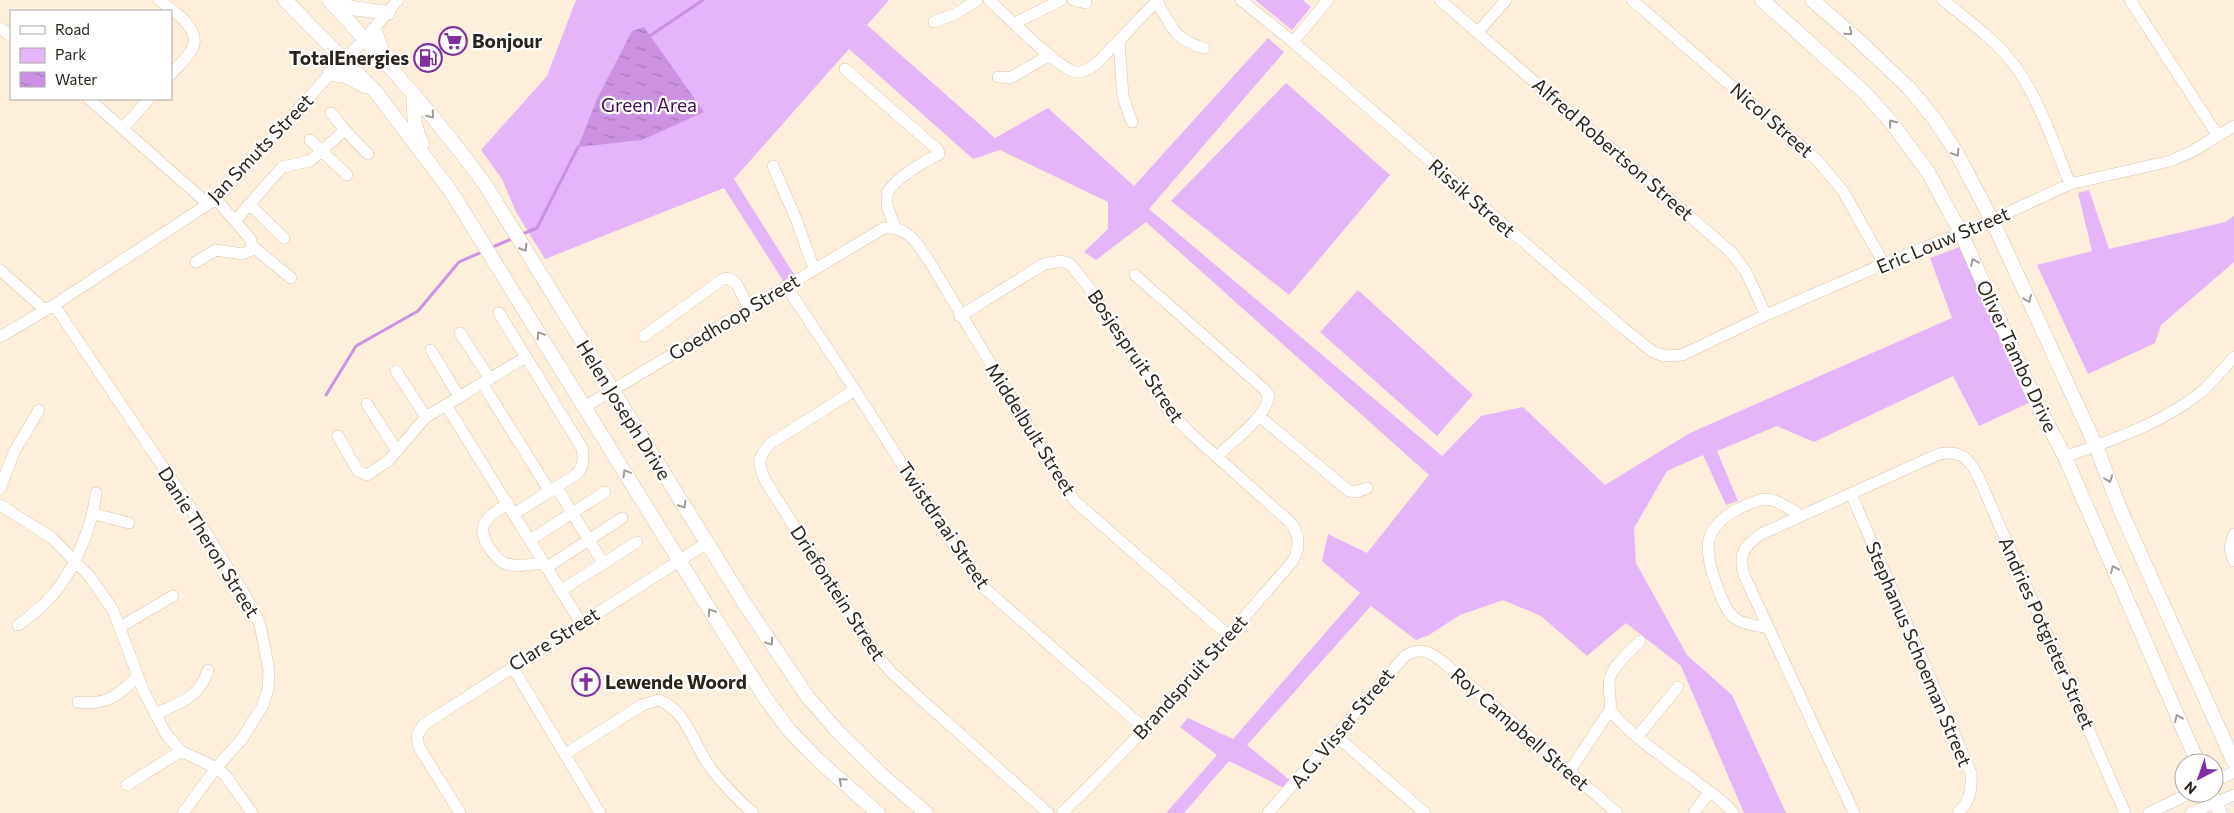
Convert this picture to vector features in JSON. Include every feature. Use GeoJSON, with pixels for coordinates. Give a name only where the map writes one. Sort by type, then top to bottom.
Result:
{"type":"FeatureCollection","features":[{"type":"Feature","properties":{"kind":"street"},"geometry":{"type":"LineString","coordinates":[[159,0],[170,10]]}},
{"type":"Feature","properties":{"kind":"street","name":"Helen Joseph Drive"},"geometry":{"type":"LineString","coordinates":[[285,0],[375,91],[429,161],[586,406],[766,699],[789,730],[818,760],[878,813]]}},
{"type":"Feature","properties":{"kind":"street"},"geometry":{"type":"LineString","coordinates":[[329,0],[352,8],[388,13]]}},
{"type":"Feature","properties":{"kind":"street","name":"Helen Joseph Drive"},"geometry":{"type":"LineString","coordinates":[[329,0],[370,34],[386,62],[413,92],[486,186],[744,604],[807,696],[839,733],[883,776],[926,813]]}},
{"type":"Feature","properties":{"kind":"street","name":"Jan Smuts Street"},"geometry":{"type":"LineString","coordinates":[[0,337],[49,308],[212,201],[330,74],[370,34],[398,0]]}},
{"type":"Feature","properties":{"kind":"street"},"geometry":{"type":"LineString","coordinates":[[934,22],[961,11],[977,0]]}},
{"type":"Feature","properties":{"kind":"street"},"geometry":{"type":"LineString","coordinates":[[989,0],[1067,69],[1082,72],[1091,68],[1157,0],[1172,28],[1188,43],[1204,48]]}},
{"type":"Feature","properties":{"kind":"street"},"geometry":{"type":"LineString","coordinates":[[1015,23],[1061,0]]}},
{"type":"Feature","properties":{"kind":"street"},"geometry":{"type":"LineString","coordinates":[[1073,0],[1086,3]]}},
{"type":"Feature","properties":{"kind":"street","name":"Rissik Street"},"geometry":{"type":"LineString","coordinates":[[1241,0],[1293,42],[1583,295],[1654,352]]}},
{"type":"Feature","properties":{"kind":"street"},"geometry":{"type":"LineString","coordinates":[[1293,42],[1328,0]]}},
{"type":"Feature","properties":{"kind":"street","name":"Alfred Robertson Street"},"geometry":{"type":"LineString","coordinates":[[1440,0],[1732,253],[1746,272],[1766,315]]}},
{"type":"Feature","properties":{"kind":"street"},"geometry":{"type":"LineString","coordinates":[[1478,32],[1506,0]]}},
{"type":"Feature","properties":{"kind":"street","name":"Nicol Street"},"geometry":{"type":"LineString","coordinates":[[1632,0],[1818,160],[1843,191],[1884,264]]}},
{"type":"Feature","properties":{"kind":"street","name":"Oliver Tambo Drive"},"geometry":{"type":"LineString","coordinates":[[1762,0],[1835,64],[1891,122],[1928,172],[1961,233],[2035,400],[2065,457],[2194,753]]}},
{"type":"Feature","properties":{"kind":"street","name":"Oliver Tambo Drive"},"geometry":{"type":"LineString","coordinates":[[1812,0],[1910,89],[1956,152],[1992,220],[2096,446],[2120,509],[2234,762]]}},
{"type":"Feature","properties":{"kind":"street"},"geometry":{"type":"LineString","coordinates":[[1943,0],[1991,40],[2012,62],[2028,89],[2070,184]]}},
{"type":"Feature","properties":{"kind":"street"},"geometry":{"type":"LineString","coordinates":[[2130,0],[2139,10],[2218,136]]}},
{"type":"Feature","properties":{"kind":"street"},"geometry":{"type":"LineString","coordinates":[[172,12],[191,29],[196,39],[193,49],[172,73]]}},
{"type":"Feature","properties":{"kind":"street"},"geometry":{"type":"LineString","coordinates":[[1119,41],[1123,97],[1132,122]]}},
{"type":"Feature","properties":{"kind":"street"},"geometry":{"type":"LineString","coordinates":[[998,77],[1010,78],[1050,55]]}},
{"type":"Feature","properties":{"kind":"street"},"geometry":{"type":"LineString","coordinates":[[845,69],[938,150],[939,154],[902,178],[887,193],[889,227]]}},
{"type":"Feature","properties":{"kind":"street"},"geometry":{"type":"LineString","coordinates":[[330,74],[346,76],[375,91]]}},
{"type":"Feature","properties":{"kind":"street"},"geometry":{"type":"LineString","coordinates":[[413,92],[415,126],[429,161]]}},
{"type":"Feature","properties":{"kind":"street"},"geometry":{"type":"LineString","coordinates":[[90,100],[236,221],[250,240],[252,246],[291,278]]}},
{"type":"Feature","properties":{"kind":"street"},"geometry":{"type":"LineString","coordinates":[[123,128],[148,100]]}},
{"type":"Feature","properties":{"kind":"street"},"geometry":{"type":"LineString","coordinates":[[332,113],[368,154]]}},
{"type":"Feature","properties":{"kind":"street","name":"Eric Louw Street"},"geometry":{"type":"LineString","coordinates":[[1654,352],[1664,356],[1682,355],[1766,315],[1992,220],[2070,184],[2170,161],[2191,152],[2234,126]]}},
{"type":"Feature","properties":{"kind":"street"},"geometry":{"type":"LineString","coordinates":[[236,221],[282,167],[310,161],[345,130]]}},
{"type":"Feature","properties":{"kind":"street"},"geometry":{"type":"LineString","coordinates":[[310,140],[348,176]]}},
{"type":"Feature","properties":{"kind":"street"},"geometry":{"type":"LineString","coordinates":[[773,166],[796,219],[814,269]]}},
{"type":"Feature","properties":{"kind":"street"},"geometry":{"type":"LineString","coordinates":[[250,204],[284,238]]}},
{"type":"Feature","properties":{"kind":"street","name":"Goedhoop Street"},"geometry":{"type":"LineString","coordinates":[[586,406],[814,269],[889,227]]}},
{"type":"Feature","properties":{"kind":"street","name":"Middelbult Street"},"geometry":{"type":"LineString","coordinates":[[889,227],[909,235],[918,246],[1077,503],[1228,635]]}},
{"type":"Feature","properties":{"kind":"street"},"geometry":{"type":"LineString","coordinates":[[196,262],[216,250],[242,254],[248,252],[252,246]]}},
{"type":"Feature","properties":{"kind":"street","name":"Bosjespruit Street"},"geometry":{"type":"LineString","coordinates":[[960,316],[1044,264],[1062,261],[1070,264],[1090,289],[1166,407],[1189,432],[1277,508],[1297,530]]}},
{"type":"Feature","properties":{"kind":"street","name":"Danie Theron Street"},"geometry":{"type":"LineString","coordinates":[[0,270],[49,308],[190,507],[252,607],[260,625],[269,670],[268,689],[263,705],[242,739],[216,768],[183,813]]}},
{"type":"Feature","properties":{"kind":"street"},"geometry":{"type":"LineString","coordinates":[[1135,275],[1265,390],[1269,396],[1268,403],[1259,416],[1217,456]]}},
{"type":"Feature","properties":{"kind":"street"},"geometry":{"type":"LineString","coordinates":[[644,336],[723,279],[728,278],[736,283],[750,308]]}},
{"type":"Feature","properties":{"kind":"street","name":"Twistdraai Street"},"geometry":{"type":"LineString","coordinates":[[786,286],[981,585],[1144,728]]}},
{"type":"Feature","properties":{"kind":"street"},"geometry":{"type":"LineString","coordinates":[[499,313],[582,448],[584,458],[584,465],[578,474],[514,514]]}},
{"type":"Feature","properties":{"kind":"street"},"geometry":{"type":"LineString","coordinates":[[460,333],[486,381],[553,490],[573,514],[603,564]]}},
{"type":"Feature","properties":{"kind":"street"},"geometry":{"type":"LineString","coordinates":[[431,350],[459,397]]}},
{"type":"Feature","properties":{"kind":"street"},"geometry":{"type":"LineString","coordinates":[[338,436],[354,465],[362,474],[372,473],[397,452],[426,417],[526,356]]}},
{"type":"Feature","properties":{"kind":"street"},"geometry":{"type":"LineString","coordinates":[[2065,457],[2152,422],[2176,409],[2200,392],[2234,357]]}},
{"type":"Feature","properties":{"kind":"street"},"geometry":{"type":"LineString","coordinates":[[396,371],[426,417]]}},
{"type":"Feature","properties":{"kind":"street","name":"Driefontein Street"},"geometry":{"type":"LineString","coordinates":[[855,390],[771,443],[761,453],[759,461],[763,475],[865,640],[892,674],[1048,813]]}},
{"type":"Feature","properties":{"kind":"street"},"geometry":{"type":"LineString","coordinates":[[367,404],[397,452]]}},
{"type":"Feature","properties":{"kind":"street"},"geometry":{"type":"LineString","coordinates":[[446,405],[580,622]]}},
{"type":"Feature","properties":{"kind":"street"},"geometry":{"type":"LineString","coordinates":[[0,489],[14,452],[39,410]]}},
{"type":"Feature","properties":{"kind":"street"},"geometry":{"type":"LineString","coordinates":[[1259,416],[1349,491],[1356,492],[1367,488]]}},
{"type":"Feature","properties":{"kind":"street","name":"Andries Potgieter Street"},"geometry":{"type":"LineString","coordinates":[[1851,494],[1939,454],[1952,452],[1962,456],[1971,464],[1978,476],[2126,813]]}},
{"type":"Feature","properties":{"kind":"street"},"geometry":{"type":"LineString","coordinates":[[18,625],[46,602],[75,560],[94,514],[96,492]]}},
{"type":"Feature","properties":{"kind":"street"},"geometry":{"type":"LineString","coordinates":[[530,540],[605,492]]}},
{"type":"Feature","properties":{"kind":"street"},"geometry":{"type":"LineString","coordinates":[[1851,494],[1761,534],[1748,543],[1743,552],[1741,563],[1744,575],[1854,813]]}},
{"type":"Feature","properties":{"kind":"street","name":"Stephanus Schoeman Street"},"geometry":{"type":"LineString","coordinates":[[1851,494],[1971,773],[1972,787],[1968,802],[1958,813]]}},
{"type":"Feature","properties":{"kind":"street"},"geometry":{"type":"LineString","coordinates":[[1769,628],[1742,622],[1730,613],[1720,595],[1707,559],[1709,537],[1721,520],[1732,512],[1757,501],[1774,501],[1801,516]]}},
{"type":"Feature","properties":{"kind":"street"},"geometry":{"type":"LineString","coordinates":[[508,503],[490,517],[482,528],[482,536],[490,550],[504,564],[515,566],[545,565],[589,540],[622,518]]}},
{"type":"Feature","properties":{"kind":"street"},"geometry":{"type":"LineString","coordinates":[[1,507],[52,538],[90,577],[113,610],[154,714],[166,734],[181,751],[216,768],[225,775],[252,813]]}},
{"type":"Feature","properties":{"kind":"street"},"geometry":{"type":"LineString","coordinates":[[94,514],[129,523]]}},
{"type":"Feature","properties":{"kind":"street","name":"Brandspruit Street"},"geometry":{"type":"LineString","coordinates":[[1062,813],[1100,776],[1144,728],[1293,561],[1298,552],[1297,530]]}},
{"type":"Feature","properties":{"kind":"street"},"geometry":{"type":"LineString","coordinates":[[2234,534],[2230,548],[2234,561]]}},
{"type":"Feature","properties":{"kind":"street"},"geometry":{"type":"LineString","coordinates":[[560,591],[637,542]]}},
{"type":"Feature","properties":{"kind":"street","name":"Clare Street"},"geometry":{"type":"LineString","coordinates":[[460,813],[419,747],[417,736],[422,725],[580,622],[708,543]]}},
{"type":"Feature","properties":{"kind":"street"},"geometry":{"type":"LineString","coordinates":[[120,627],[173,596]]}},
{"type":"Feature","properties":{"kind":"street"},"geometry":{"type":"LineString","coordinates":[[1569,772],[1610,710],[1612,701],[1610,678],[1640,641]]}},
{"type":"Feature","properties":{"kind":"street","name":"A.G. Visser Street"},"geometry":{"type":"LineString","coordinates":[[1268,813],[1405,656],[1412,651],[1420,649]]}},
{"type":"Feature","properties":{"kind":"street","name":"Roy Campbell Street"},"geometry":{"type":"LineString","coordinates":[[1420,649],[1439,659],[1617,813]]}},
{"type":"Feature","properties":{"kind":"street"},"geometry":{"type":"LineString","coordinates":[[512,666],[600,813]]}},
{"type":"Feature","properties":{"kind":"street"},"geometry":{"type":"LineString","coordinates":[[154,714],[190,698],[200,690],[208,670]]}},
{"type":"Feature","properties":{"kind":"street"},"geometry":{"type":"LineString","coordinates":[[78,702],[100,703],[110,699],[138,676]]}},
{"type":"Feature","properties":{"kind":"street"},"geometry":{"type":"LineString","coordinates":[[1637,737],[1678,687]]}},
{"type":"Feature","properties":{"kind":"street"},"geometry":{"type":"LineString","coordinates":[[565,754],[642,705],[659,700],[675,709],[709,766],[730,791],[753,813]]}},
{"type":"Feature","properties":{"kind":"street"},"geometry":{"type":"LineString","coordinates":[[1610,710],[1621,724],[1709,792],[1733,813]]}},
{"type":"Feature","properties":{"kind":"street"},"geometry":{"type":"LineString","coordinates":[[1336,736],[1425,813]]}},
{"type":"Feature","properties":{"kind":"street"},"geometry":{"type":"LineString","coordinates":[[127,785],[181,751]]}},
{"type":"Feature","properties":{"kind":"street"},"geometry":{"type":"LineString","coordinates":[[1694,813],[1709,792]]}},
{"type":"Feature","properties":{"kind":"street"},"geometry":{"type":"LineString","coordinates":[[2149,813],[2174,801]]}},
{"type":"Feature","properties":{"kind":"street"},"geometry":{"type":"LineString","coordinates":[[2191,813],[2215,803]]}},
{"type":"Feature","properties":{"kind":"green space","name":"Green Area"},"geometry":{"type":"Polygon","coordinates":[[[576,0],[889,0],[867,25],[995,138],[1048,108],[1134,186],[1268,38],[1284,52],[1149,209],[1442,456],[1481,416],[1523,407],[1605,485],[1690,433],[1952,318],[1930,258],[1962,246],[2031,402],[1979,426],[1953,376],[1814,442],[1777,426],[1717,451],[1738,501],[1726,505],[1703,455],[1667,471],[1634,528],[1636,563],[1687,655],[1732,695],[1786,813],[1744,813],[1681,666],[1626,623],[1587,656],[1541,616],[1503,600],[1460,615],[1429,635],[1416,640],[1371,606],[1247,745],[1292,782],[1286,789],[1229,761],[1184,813],[1166,813],[1217,755],[1180,727],[1188,718],[1233,739],[1360,593],[1322,561],[1328,534],[1367,553],[1429,475],[1146,222],[1096,260],[1084,252],[1108,229],[1108,202],[1000,150],[973,159],[849,49],[734,179],[795,276],[784,282],[724,188],[545,259],[516,212],[502,179],[481,150],[547,76],[576,0]]]}},
{"type":"Feature","properties":{"kind":"green space"},"geometry":{"type":"Polygon","coordinates":[[[1255,0],[1303,0],[1311,7],[1292,30],[1255,0]]]}},
{"type":"Feature","properties":{"kind":"green space"},"geometry":{"type":"Polygon","coordinates":[[[1286,83],[1390,175],[1289,295],[1171,201],[1286,83]]]}},
{"type":"Feature","properties":{"kind":"green space"},"geometry":{"type":"Polygon","coordinates":[[[2089,190],[2109,249],[2225,222],[2234,216],[2234,262],[2161,325],[2155,343],[2088,374],[2037,265],[2092,251],[2078,193],[2089,190]]]}},
{"type":"Feature","properties":{"kind":"green space"},"geometry":{"type":"Polygon","coordinates":[[[1358,290],[1473,395],[1437,436],[1320,332],[1358,290]]]}},
{"type":"Feature","properties":{"kind":"water"},"geometry":{"type":"Polygon","coordinates":[[[644,27],[704,112],[642,140],[578,147],[597,99],[632,31],[644,27]]]}},
{"type":"Feature","properties":{"kind":"waterway"},"geometry":{"type":"LineString","coordinates":[[651,35],[703,0]]}},
{"type":"Feature","properties":{"kind":"waterway"},"geometry":{"type":"LineString","coordinates":[[520,235],[537,228],[578,147]]}},
{"type":"Feature","properties":{"kind":"waterway"},"geometry":{"type":"LineString","coordinates":[[490,248],[514,238]]}},
{"type":"Feature","properties":{"kind":"waterway"},"geometry":{"type":"LineString","coordinates":[[326,395],[356,346],[418,311],[459,262],[484,251]]}},
{"type":"Feature","properties":{"kind":"place","name":"Bonjour"},"geometry":{"type":"Point","coordinates":[453,41]}},
{"type":"Feature","properties":{"kind":"place","name":"TotalEnergies"},"geometry":{"type":"Point","coordinates":[428,58]}},
{"type":"Feature","properties":{"kind":"place","name":"Lewende Woord"},"geometry":{"type":"Point","coordinates":[586,682]}}]}
